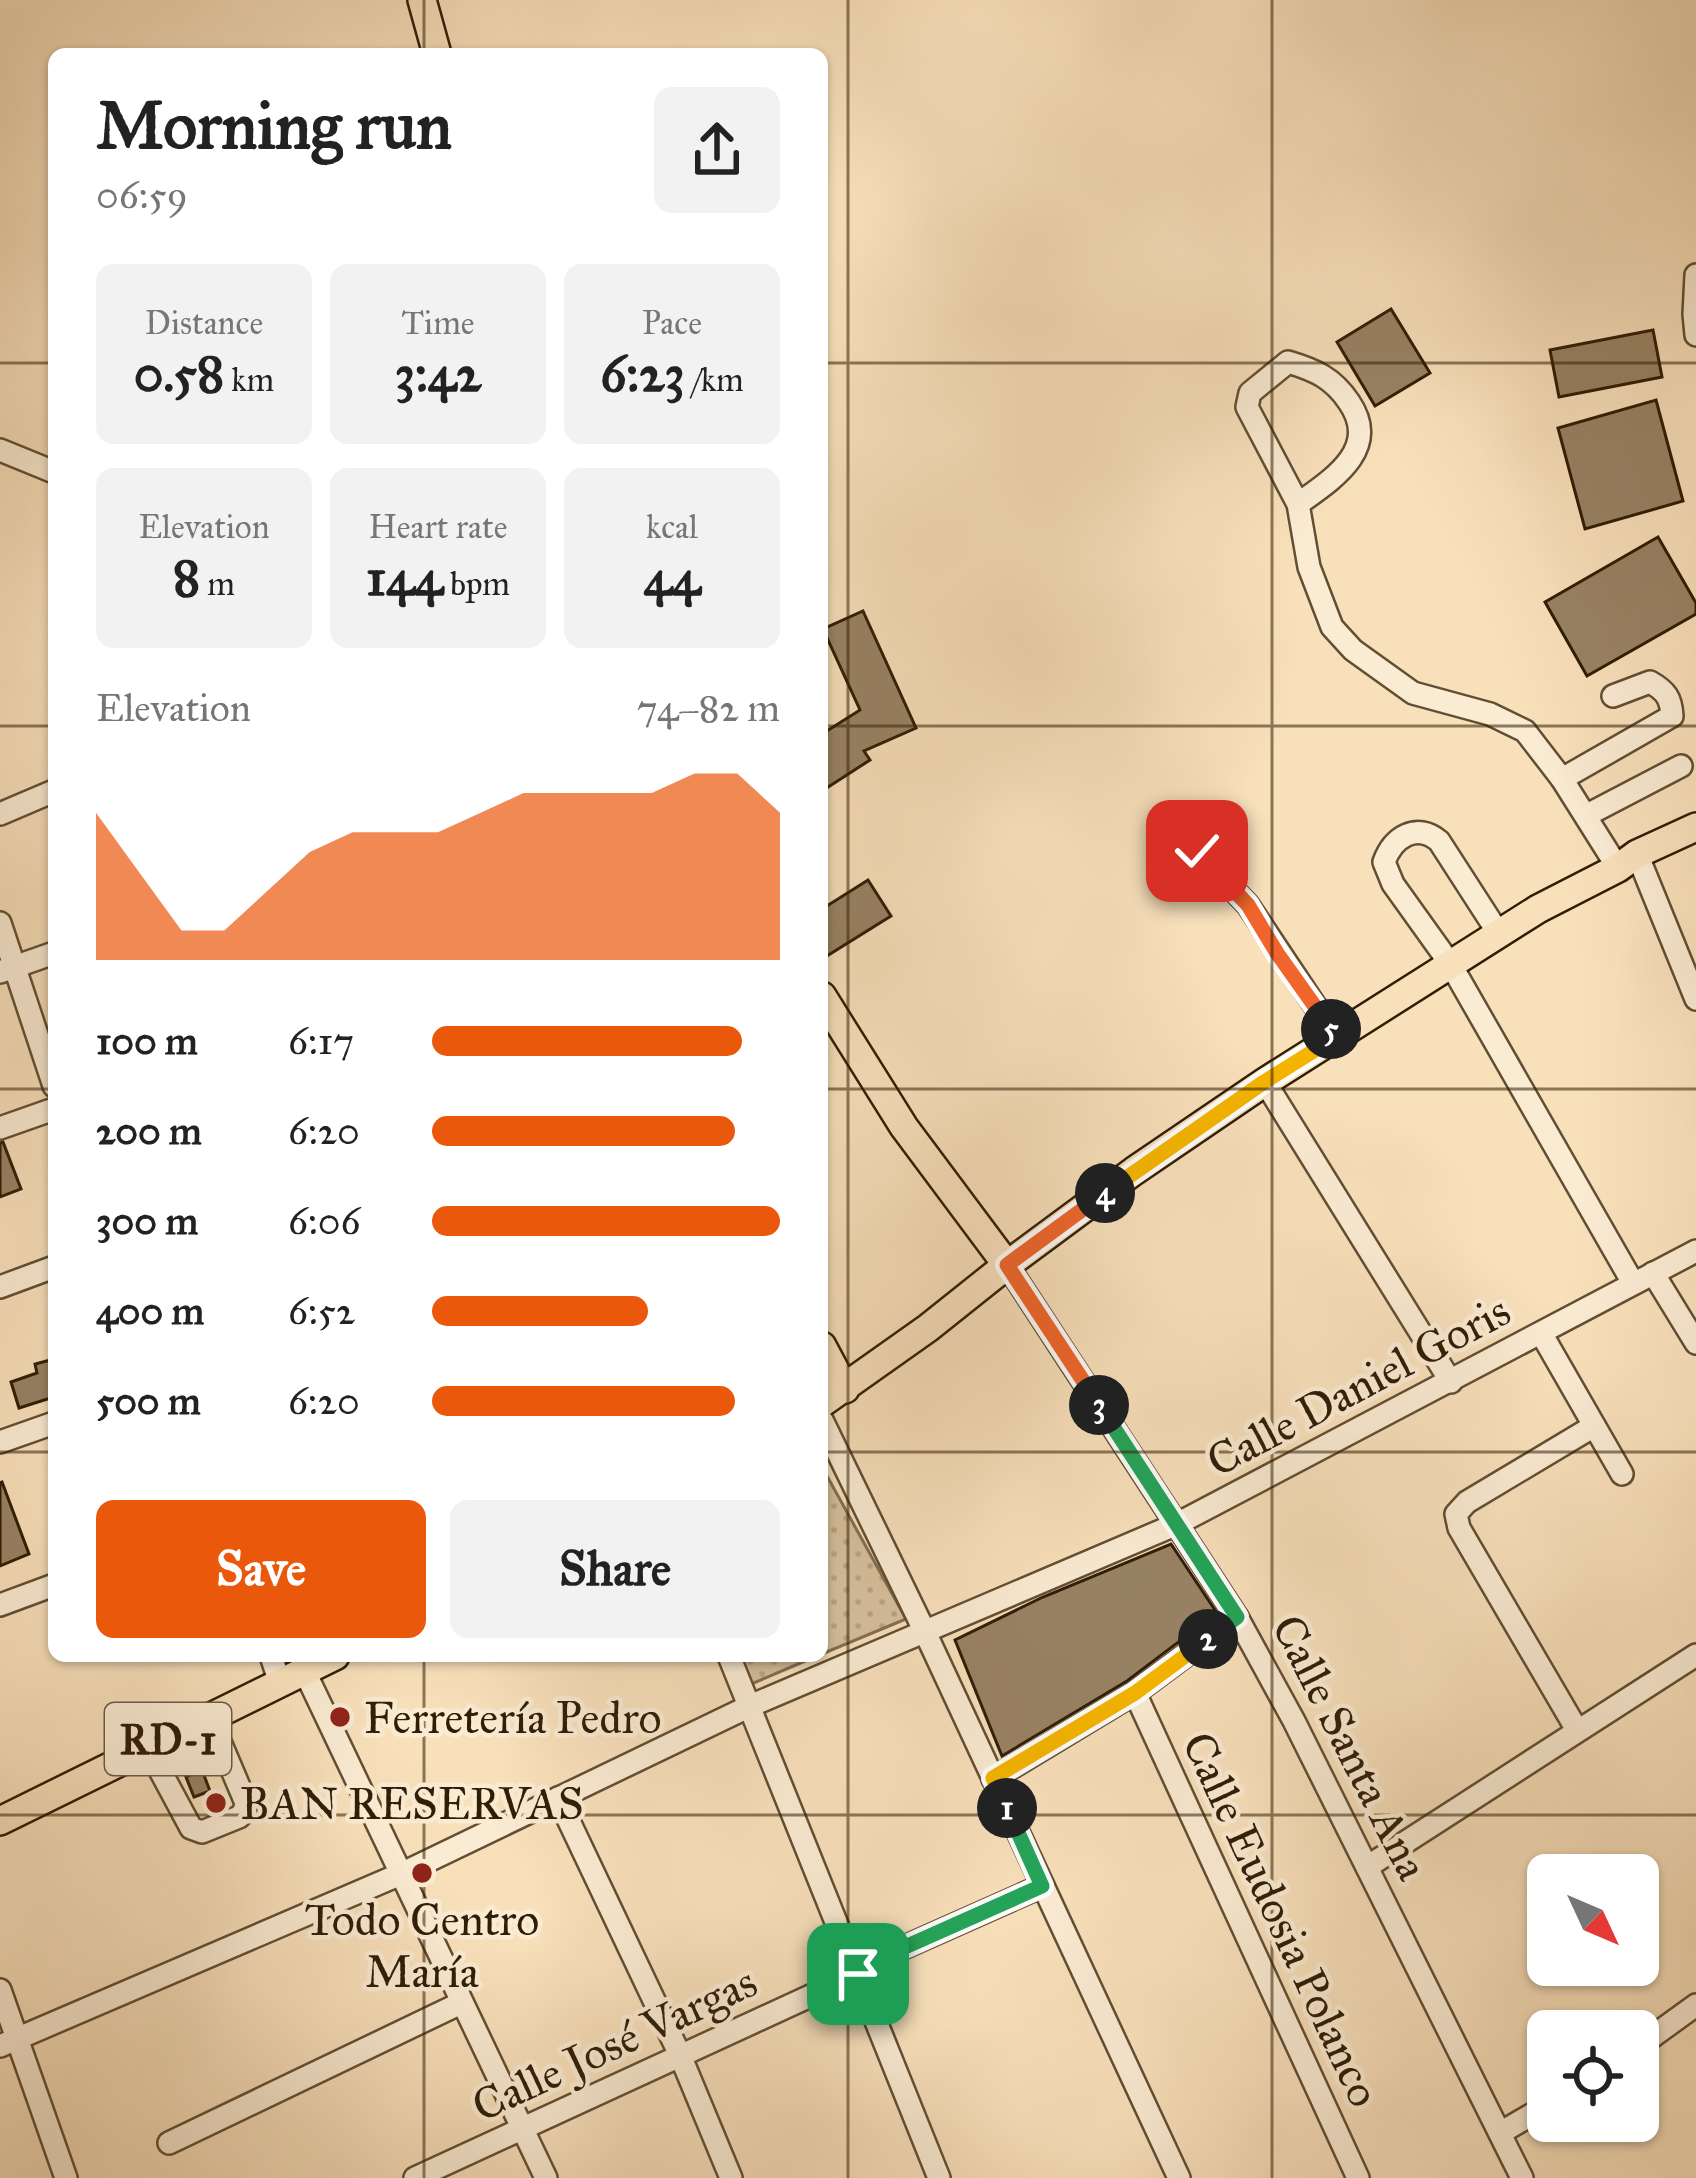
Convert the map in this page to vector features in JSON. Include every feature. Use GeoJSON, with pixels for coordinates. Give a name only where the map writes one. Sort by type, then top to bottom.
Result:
{"type":"FeatureCollection","features":[{"type":"Feature","properties":{"kind":"main road"},"geometry":{"type":"LineString","coordinates":[[422,0],[435,48]]}},
{"type":"Feature","properties":{"kind":"main road"},"geometry":{"type":"LineString","coordinates":[[834,1396],[1134,1171],[1264,1082],[1538,909],[1696,826]]}},
{"type":"Feature","properties":{"kind":"main road","name":"Calle Santa Ana"},"geometry":{"type":"LineString","coordinates":[[828,1006],[904,1127],[1007,1265]]}},
{"type":"Feature","properties":{"kind":"main road","name":"RD-1"},"geometry":{"type":"LineString","coordinates":[[0,1821],[210,1718],[286,1670]]}},
{"type":"Feature","properties":{"kind":"street"},"geometry":{"type":"LineString","coordinates":[[1696,275],[1696,335]]}},
{"type":"Feature","properties":{"kind":"street"},"geometry":{"type":"LineString","coordinates":[[1298,504],[1345,466],[1361,440],[1359,417],[1342,391],[1320,372],[1288,362],[1250,393],[1247,407],[1298,504],[1309,567],[1332,627],[1354,650],[1413,693],[1508,721],[1525,731],[1628,861],[1696,999]]}},
{"type":"Feature","properties":{"kind":"street"},"geometry":{"type":"LineString","coordinates":[[0,450],[48,470]]}},
{"type":"Feature","properties":{"kind":"street"},"geometry":{"type":"LineString","coordinates":[[1562,778],[1672,716],[1671,700],[1651,682],[1612,697]]}},
{"type":"Feature","properties":{"kind":"street"},"geometry":{"type":"LineString","coordinates":[[1587,815],[1681,766]]}},
{"type":"Feature","properties":{"kind":"street"},"geometry":{"type":"LineString","coordinates":[[0,814],[48,794]]}},
{"type":"Feature","properties":{"kind":"street"},"geometry":{"type":"LineString","coordinates":[[1498,934],[1429,833],[1417,830],[1400,837],[1388,850],[1384,862],[1393,884],[1450,964],[1643,1278],[1696,1343]]}},
{"type":"Feature","properties":{"kind":"street"},"geometry":{"type":"LineString","coordinates":[[1197,851],[1248,905],[1336,1037]]}},
{"type":"Feature","properties":{"kind":"street"},"geometry":{"type":"LineString","coordinates":[[0,923],[7,970],[48,1070]]}},
{"type":"Feature","properties":{"kind":"street"},"geometry":{"type":"LineString","coordinates":[[7,970],[48,955]]}},
{"type":"Feature","properties":{"kind":"street"},"geometry":{"type":"LineString","coordinates":[[1264,1082],[1451,1382]]}},
{"type":"Feature","properties":{"kind":"street"},"geometry":{"type":"LineString","coordinates":[[0,1128],[48,1111]]}},
{"type":"Feature","properties":{"kind":"street","name":"Calle Daniel Goris"},"geometry":{"type":"LineString","coordinates":[[8,2042],[403,1873],[750,1706],[1177,1524],[1696,1251]]}},
{"type":"Feature","properties":{"kind":"street","name":"Calle Santa Ana"},"geometry":{"type":"LineString","coordinates":[[1007,1265],[1237,1617],[1294,1721],[1522,2178]]}},
{"type":"Feature","properties":{"kind":"street"},"geometry":{"type":"LineString","coordinates":[[0,1287],[48,1269]]}},
{"type":"Feature","properties":{"kind":"street"},"geometry":{"type":"LineString","coordinates":[[1541,1333],[1622,1474]]}},
{"type":"Feature","properties":{"kind":"street"},"geometry":{"type":"LineString","coordinates":[[0,1442],[48,1425]]}},
{"type":"Feature","properties":{"kind":"street"},"geometry":{"type":"LineString","coordinates":[[1576,1730],[1459,1528],[1456,1514],[1467,1502],[1594,1426]]}},
{"type":"Feature","properties":{"kind":"street"},"geometry":{"type":"LineString","coordinates":[[828,1432],[1179,2178]]}},
{"type":"Feature","properties":{"kind":"street"},"geometry":{"type":"LineString","coordinates":[[0,1605],[48,1588]]}},
{"type":"Feature","properties":{"kind":"street"},"geometry":{"type":"LineString","coordinates":[[993,1778],[1135,1693],[1237,1617]]}},
{"type":"Feature","properties":{"kind":"street"},"geometry":{"type":"LineString","coordinates":[[1367,1867],[1696,1655]]}},
{"type":"Feature","properties":{"kind":"street"},"geometry":{"type":"LineString","coordinates":[[732,1662],[939,2178]]}},
{"type":"Feature","properties":{"kind":"street"},"geometry":{"type":"LineString","coordinates":[[286,1670],[403,1873],[546,2178]]}},
{"type":"Feature","properties":{"kind":"street","name":"Calle Eudosia Polanco"},"geometry":{"type":"LineString","coordinates":[[1135,1693],[1358,2178]]}},
{"type":"Feature","properties":{"kind":"street"},"geometry":{"type":"LineString","coordinates":[[148,1748],[190,1828],[202,1832],[239,1817],[246,1803],[210,1718]]}},
{"type":"Feature","properties":{"kind":"street"},"geometry":{"type":"LineString","coordinates":[[558,1798],[680,2055],[731,2178]]}},
{"type":"Feature","properties":{"kind":"street","name":"Calle José Vargas"},"geometry":{"type":"LineString","coordinates":[[415,2178],[1042,1886]]}},
{"type":"Feature","properties":{"kind":"street"},"geometry":{"type":"LineString","coordinates":[[0,1990],[8,2042],[66,2178]]}},
{"type":"Feature","properties":{"kind":"street"},"geometry":{"type":"LineString","coordinates":[[170,2143],[461,2003]]}},
{"type":"Feature","properties":{"kind":"street"},"geometry":{"type":"LineString","coordinates":[[1659,2032],[1696,2005]]}},
{"type":"Feature","properties":{"kind":"street"},"geometry":{"type":"LineString","coordinates":[[1500,2133],[1527,2117]]}},
{"type":"Feature","properties":{"kind":"shaded area"},"geometry":{"type":"Polygon","coordinates":[[[828,1478],[906,1619],[828,1652],[828,1478]]]}},
{"type":"Feature","properties":{"kind":"shaded area"},"geometry":{"type":"Polygon","coordinates":[[[739,1662],[803,1662],[749,1685],[739,1662]]]}},
{"type":"Feature","properties":{"kind":"building"},"geometry":{"type":"Polygon","coordinates":[[[1391,309],[1430,373],[1375,406],[1337,342],[1391,309]]]}},
{"type":"Feature","properties":{"kind":"building"},"geometry":{"type":"Polygon","coordinates":[[[1653,330],[1662,377],[1559,397],[1550,350],[1653,330]]]}},
{"type":"Feature","properties":{"kind":"building"},"geometry":{"type":"Polygon","coordinates":[[[1656,400],[1683,501],[1585,529],[1558,428],[1656,400]]]}},
{"type":"Feature","properties":{"kind":"building"},"geometry":{"type":"Polygon","coordinates":[[[1658,537],[1696,603],[1696,614],[1587,676],[1545,602],[1658,537]]]}},
{"type":"Feature","properties":{"kind":"building"},"geometry":{"type":"Polygon","coordinates":[[[863,611],[916,728],[864,751],[870,760],[828,787],[828,730],[860,710],[828,640],[828,627],[863,611]]]}},
{"type":"Feature","properties":{"kind":"building"},"geometry":{"type":"Polygon","coordinates":[[[868,880],[891,916],[828,955],[828,905],[868,880]]]}},
{"type":"Feature","properties":{"kind":"building"},"geometry":{"type":"Polygon","coordinates":[[[0,1143],[21,1189],[0,1197],[0,1143]]]}},
{"type":"Feature","properties":{"kind":"building"},"geometry":{"type":"Polygon","coordinates":[[[48,1361],[48,1399],[19,1408],[11,1382],[37,1373],[35,1364],[48,1361]]]}},
{"type":"Feature","properties":{"kind":"building"},"geometry":{"type":"Polygon","coordinates":[[[0,1483],[29,1554],[0,1566],[0,1483]]]}},
{"type":"Feature","properties":{"kind":"building"},"geometry":{"type":"Polygon","coordinates":[[[1171,1544],[1217,1613],[1127,1681],[1002,1756],[955,1640],[1171,1544]]]}},
{"type":"Feature","properties":{"kind":"building"},"geometry":{"type":"Polygon","coordinates":[[[202,1770],[210,1791],[194,1797],[186,1777],[202,1770]]]}},
{"type":"Feature","properties":{"kind":"place","name":"Ferretería Pedro"},"geometry":{"type":"Point","coordinates":[340,1717]}},
{"type":"Feature","properties":{"kind":"place","name":"BAN RESERVAS"},"geometry":{"type":"Point","coordinates":[216,1803]}},
{"type":"Feature","properties":{"kind":"place","name":"Todo Centro María"},"geometry":{"type":"Point","coordinates":[422,1873]}},
{"type":"Feature","properties":{"kind":"route"},"geometry":{"type":"LineString","coordinates":[[858,1974],[896,1951],[1042,1886],[993,1778],[1135,1693],[1237,1617],[1007,1265],[1134,1171],[1336,1037],[1248,905],[1197,851]]}}]}
